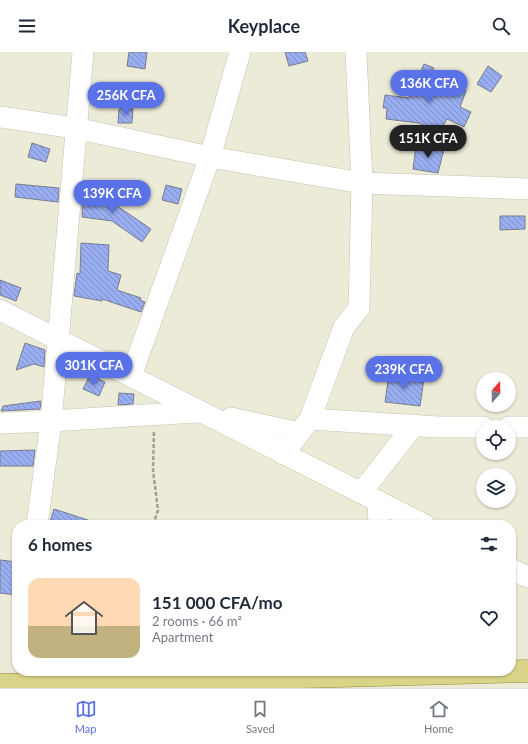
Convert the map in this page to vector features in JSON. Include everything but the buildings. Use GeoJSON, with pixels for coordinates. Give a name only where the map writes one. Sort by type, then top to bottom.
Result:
{"type":"FeatureCollection","features":[{"type":"Feature","properties":{"kind":"main road"},"geometry":{"type":"LineString","coordinates":[[516,672],[528,671]]}},
{"type":"Feature","properties":{"kind":"main road"},"geometry":{"type":"LineString","coordinates":[[12,680],[385,678],[426,676]]}},
{"type":"Feature","properties":{"kind":"street"},"geometry":{"type":"LineString","coordinates":[[38,520],[51,422],[75,128],[83,52]]}},
{"type":"Feature","properties":{"kind":"street"},"geometry":{"type":"LineString","coordinates":[[131,376],[210,157],[240,52]]}},
{"type":"Feature","properties":{"kind":"street"},"geometry":{"type":"LineString","coordinates":[[283,454],[304,426],[344,327],[359,308],[362,183],[356,52]]}},
{"type":"Feature","properties":{"kind":"street"},"geometry":{"type":"LineString","coordinates":[[0,117],[75,128],[210,157],[362,183],[528,189]]}},
{"type":"Feature","properties":{"kind":"street"},"geometry":{"type":"LineString","coordinates":[[0,310],[415,520]]}},
{"type":"Feature","properties":{"kind":"street"},"geometry":{"type":"LineString","coordinates":[[0,423],[51,422],[117,416],[132,417],[200,412],[304,426],[414,425],[476,427]]}},
{"type":"Feature","properties":{"kind":"street"},"geometry":{"type":"LineString","coordinates":[[377,520],[370,497],[414,425]]}},
{"type":"Feature","properties":{"kind":"street"},"geometry":{"type":"LineString","coordinates":[[516,427],[528,428]]}},
{"type":"Feature","properties":{"kind":"street"},"geometry":{"type":"LineString","coordinates":[[516,571],[528,577]]}},
{"type":"Feature","properties":{"kind":"path"},"geometry":{"type":"LineString","coordinates":[[154,415],[153,470],[158,510],[155,520]]}}]}
